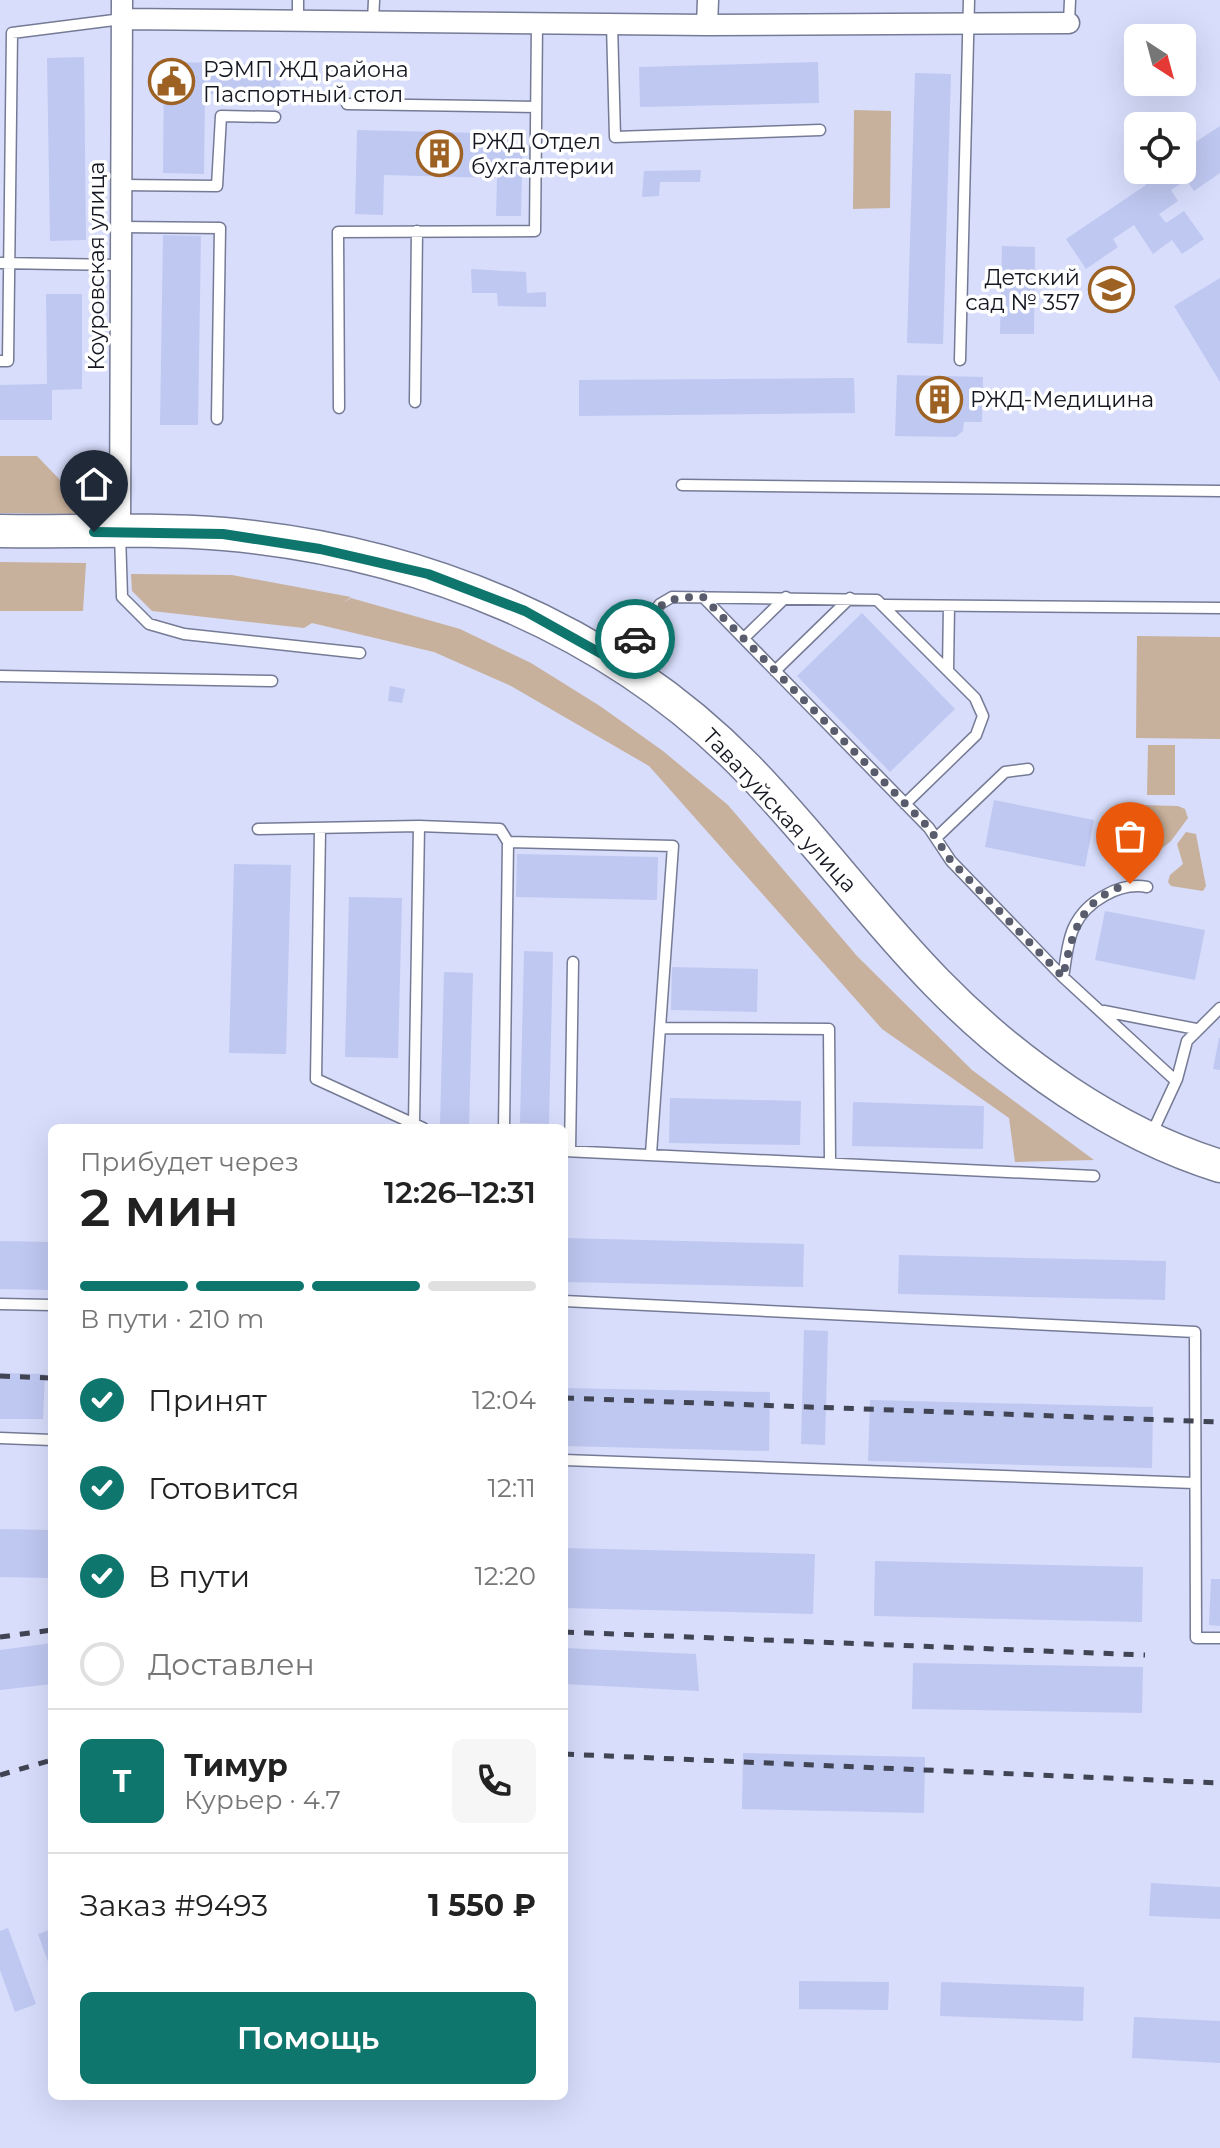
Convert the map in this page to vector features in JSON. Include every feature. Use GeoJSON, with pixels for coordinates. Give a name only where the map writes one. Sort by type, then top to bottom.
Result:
{"type":"FeatureCollection","features":[{"type":"Feature","properties":{"kind":"main road","name":"Таватуйская улица"},"geometry":{"type":"LineString","coordinates":[[0,531],[223,534],[320,549],[428,574],[525,611],[618,663],[690,714],[746,767],[937,983],[1007,1048],[1088,1102],[1151,1136],[1220,1166]]}},
{"type":"Feature","properties":{"kind":"street"},"geometry":{"type":"LineString","coordinates":[[707,25],[708,0]]}},
{"type":"Feature","properties":{"kind":"street"},"geometry":{"type":"LineString","coordinates":[[122,10],[298,10],[373,21],[968,26],[1069,23]]}},
{"type":"Feature","properties":{"kind":"street","name":"Коуровская улица"},"geometry":{"type":"LineString","coordinates":[[120,533],[122,10]]}},
{"type":"Feature","properties":{"kind":"lane"},"geometry":{"type":"LineString","coordinates":[[373,21],[374,0]]}},
{"type":"Feature","properties":{"kind":"lane"},"geometry":{"type":"LineString","coordinates":[[960,360],[969,0]]}},
{"type":"Feature","properties":{"kind":"lane"},"geometry":{"type":"LineString","coordinates":[[1069,23],[1070,0]]}},
{"type":"Feature","properties":{"kind":"lane"},"geometry":{"type":"LineString","coordinates":[[0,33],[122,10]]}},
{"type":"Feature","properties":{"kind":"lane"},"geometry":{"type":"LineString","coordinates":[[339,408],[338,232],[535,231],[537,23]]}},
{"type":"Feature","properties":{"kind":"lane"},"geometry":{"type":"LineString","coordinates":[[612,24],[615,137],[820,130]]}},
{"type":"Feature","properties":{"kind":"lane"},"geometry":{"type":"LineString","coordinates":[[0,361],[8,361],[4,263],[12,33]]}},
{"type":"Feature","properties":{"kind":"lane"},"geometry":{"type":"LineString","coordinates":[[347,104],[536,107]]}},
{"type":"Feature","properties":{"kind":"lane"},"geometry":{"type":"LineString","coordinates":[[119,185],[217,186],[221,116],[275,117]]}},
{"type":"Feature","properties":{"kind":"lane"},"geometry":{"type":"LineString","coordinates":[[119,227],[220,228],[217,419]]}},
{"type":"Feature","properties":{"kind":"lane"},"geometry":{"type":"LineString","coordinates":[[415,402],[417,231]]}},
{"type":"Feature","properties":{"kind":"lane"},"geometry":{"type":"LineString","coordinates":[[4,263],[119,265]]}},
{"type":"Feature","properties":{"kind":"lane"},"geometry":{"type":"LineString","coordinates":[[682,485],[1220,491]]}},
{"type":"Feature","properties":{"kind":"lane"},"geometry":{"type":"LineString","coordinates":[[120,533],[122,597],[149,624],[184,634],[360,653]]}},
{"type":"Feature","properties":{"kind":"lane"},"geometry":{"type":"LineString","coordinates":[[618,663],[664,601],[678,596],[850,598],[872,599],[885,605],[981,708],[981,725],[905,804]]}},
{"type":"Feature","properties":{"kind":"lane"},"geometry":{"type":"LineString","coordinates":[[703,597],[905,804],[936,838],[951,861],[1063,977],[1176,1081]]}},
{"type":"Feature","properties":{"kind":"lane"},"geometry":{"type":"LineString","coordinates":[[744,638],[786,597]]}},
{"type":"Feature","properties":{"kind":"lane"},"geometry":{"type":"LineString","coordinates":[[775,671],[850,598]]}},
{"type":"Feature","properties":{"kind":"lane"},"geometry":{"type":"LineString","coordinates":[[885,605],[1220,608]]}},
{"type":"Feature","properties":{"kind":"lane"},"geometry":{"type":"LineString","coordinates":[[948,670],[949,606]]}},
{"type":"Feature","properties":{"kind":"lane"},"geometry":{"type":"LineString","coordinates":[[0,676],[272,681]]}},
{"type":"Feature","properties":{"kind":"lane"},"geometry":{"type":"LineString","coordinates":[[936,838],[1005,772],[1028,769]]}},
{"type":"Feature","properties":{"kind":"lane"},"geometry":{"type":"LineString","coordinates":[[419,826],[419,1124]]}},
{"type":"Feature","properties":{"kind":"lane"},"geometry":{"type":"LineString","coordinates":[[258,829],[419,826],[500,829],[508,842],[504,1124]]}},
{"type":"Feature","properties":{"kind":"lane"},"geometry":{"type":"LineString","coordinates":[[320,830],[316,1079],[415,1124]]}},
{"type":"Feature","properties":{"kind":"lane"},"geometry":{"type":"LineString","coordinates":[[508,842],[673,846],[651,1154]]}},
{"type":"Feature","properties":{"kind":"lane"},"geometry":{"type":"LineString","coordinates":[[1063,977],[1072,930],[1081,916],[1117,888],[1130,884],[1147,887]]}},
{"type":"Feature","properties":{"kind":"lane"},"geometry":{"type":"LineString","coordinates":[[568,1124],[573,962]]}},
{"type":"Feature","properties":{"kind":"lane"},"geometry":{"type":"LineString","coordinates":[[1151,1136],[1176,1081],[1184,1046],[1196,1029],[1220,1008]]}},
{"type":"Feature","properties":{"kind":"lane"},"geometry":{"type":"LineString","coordinates":[[1103,1011],[1196,1029]]}},
{"type":"Feature","properties":{"kind":"lane"},"geometry":{"type":"LineString","coordinates":[[660,1028],[829,1029],[830,1162]]}},
{"type":"Feature","properties":{"kind":"lane"},"geometry":{"type":"LineString","coordinates":[[568,1151],[1094,1176]]}},
{"type":"Feature","properties":{"kind":"lane"},"geometry":{"type":"LineString","coordinates":[[568,1301],[1195,1332],[1196,1638],[1220,1638]]}},
{"type":"Feature","properties":{"kind":"lane"},"geometry":{"type":"LineString","coordinates":[[0,1304],[48,1305]]}},
{"type":"Feature","properties":{"kind":"lane"},"geometry":{"type":"LineString","coordinates":[[0,1438],[48,1440]]}},
{"type":"Feature","properties":{"kind":"lane"},"geometry":{"type":"LineString","coordinates":[[568,1460],[1194,1483]]}},
{"type":"Feature","properties":{"kind":"shaded area"},"geometry":{"type":"Polygon","coordinates":[[[854,110],[891,111],[890,208],[853,209],[854,110]]]}},
{"type":"Feature","properties":{"kind":"shaded area"},"geometry":{"type":"Polygon","coordinates":[[[0,456],[37,456],[86,507],[86,514],[0,513],[0,456]]]}},
{"type":"Feature","properties":{"kind":"shaded area"},"geometry":{"type":"Polygon","coordinates":[[[0,562],[86,563],[83,611],[0,611],[0,562]]]}},
{"type":"Feature","properties":{"kind":"shaded area"},"geometry":{"type":"Polygon","coordinates":[[[131,574],[232,575],[351,597],[343,603],[351,598],[460,629],[531,663],[600,706],[663,751],[728,805],[857,956],[972,1070],[1094,1160],[1015,1162],[1009,1118],[882,1029],[649,766],[511,686],[434,652],[312,623],[304,628],[152,611],[132,591],[131,574]]]}},
{"type":"Feature","properties":{"kind":"shaded area"},"geometry":{"type":"Polygon","coordinates":[[[1137,636],[1220,637],[1220,739],[1136,738],[1137,636]]]}},
{"type":"Feature","properties":{"kind":"shaded area"},"geometry":{"type":"Polygon","coordinates":[[[1148,745],[1175,745],[1175,795],[1147,795],[1148,745]]]}},
{"type":"Feature","properties":{"kind":"shaded area"},"geometry":{"type":"Polygon","coordinates":[[[1141,805],[1185,809],[1188,818],[1171,841],[1155,854],[1132,851],[1131,826],[1134,814],[1141,805]]]}},
{"type":"Feature","properties":{"kind":"shaded area"},"geometry":{"type":"Polygon","coordinates":[[[1186,832],[1196,834],[1206,886],[1203,891],[1171,886],[1168,882],[1170,875],[1183,864],[1177,844],[1186,832]]]}},
{"type":"Feature","properties":{"kind":"building"},"geometry":{"type":"Polygon","coordinates":[[[84,57],[86,240],[50,241],[47,58],[84,57]]]}},
{"type":"Feature","properties":{"kind":"building"},"geometry":{"type":"Polygon","coordinates":[[[164,62],[281,64],[280,95],[205,94],[204,174],[163,173],[164,62]]]}},
{"type":"Feature","properties":{"kind":"building"},"geometry":{"type":"Polygon","coordinates":[[[818,62],[819,103],[640,107],[639,67],[818,62]]]}},
{"type":"Feature","properties":{"kind":"building"},"geometry":{"type":"Polygon","coordinates":[[[915,73],[951,74],[943,344],[907,343],[915,73]]]}},
{"type":"Feature","properties":{"kind":"building"},"geometry":{"type":"Polygon","coordinates":[[[1220,126],[1220,173],[1194,191],[1189,184],[1196,184],[1196,142],[1220,126]]]}},
{"type":"Feature","properties":{"kind":"building","name":"РЖД Отдел бухгалтерии"},"geometry":{"type":"Polygon","coordinates":[[[357,130],[523,134],[521,216],[496,216],[497,178],[384,175],[383,215],[355,214],[357,130]]]}},
{"type":"Feature","properties":{"kind":"building"},"geometry":{"type":"Polygon","coordinates":[[[701,170],[700,182],[660,182],[659,196],[642,197],[644,171],[701,170]]]}},
{"type":"Feature","properties":{"kind":"building"},"geometry":{"type":"Polygon","coordinates":[[[1180,184],[1171,190],[1178,201],[1159,214],[1166,223],[1184,211],[1204,239],[1182,254],[1172,240],[1153,254],[1134,225],[1113,239],[1118,247],[1086,269],[1066,239],[1146,185],[1180,184]]]}},
{"type":"Feature","properties":{"kind":"building"},"geometry":{"type":"Polygon","coordinates":[[[163,235],[201,236],[198,425],[160,425],[163,235]]]}},
{"type":"Feature","properties":{"kind":"building"},"geometry":{"type":"Polygon","coordinates":[[[1002,246],[1035,247],[1034,334],[1000,334],[1002,246]]]}},
{"type":"Feature","properties":{"kind":"building"},"geometry":{"type":"Polygon","coordinates":[[[471,269],[526,272],[527,293],[546,292],[546,307],[498,306],[497,293],[472,293],[471,269]]]}},
{"type":"Feature","properties":{"kind":"building"},"geometry":{"type":"Polygon","coordinates":[[[1220,278],[1220,382],[1174,306],[1220,278]]]}},
{"type":"Feature","properties":{"kind":"building"},"geometry":{"type":"Polygon","coordinates":[[[46,294],[82,294],[82,389],[52,390],[52,420],[0,420],[0,385],[47,384],[46,294]]]}},
{"type":"Feature","properties":{"kind":"building","name":"РЖД-Медицина"},"geometry":{"type":"Polygon","coordinates":[[[897,375],[983,377],[982,422],[964,422],[963,431],[956,437],[895,436],[897,375]]]}},
{"type":"Feature","properties":{"kind":"building"},"geometry":{"type":"Polygon","coordinates":[[[854,378],[855,413],[579,416],[579,380],[854,378]]]}},
{"type":"Feature","properties":{"kind":"building"},"geometry":{"type":"Polygon","coordinates":[[[862,613],[955,709],[890,772],[797,676],[862,613]]]}},
{"type":"Feature","properties":{"kind":"building"},"geometry":{"type":"Polygon","coordinates":[[[390,686],[405,689],[402,703],[388,701],[390,686]]]}},
{"type":"Feature","properties":{"kind":"building"},"geometry":{"type":"Polygon","coordinates":[[[994,800],[1094,820],[1085,867],[985,847],[994,800]]]}},
{"type":"Feature","properties":{"kind":"building"},"geometry":{"type":"Polygon","coordinates":[[[517,854],[658,857],[657,900],[516,897],[517,854]]]}},
{"type":"Feature","properties":{"kind":"building"},"geometry":{"type":"Polygon","coordinates":[[[234,864],[291,865],[286,1054],[229,1053],[234,864]]]}},
{"type":"Feature","properties":{"kind":"building"},"geometry":{"type":"Polygon","coordinates":[[[349,897],[402,898],[398,1058],[345,1057],[349,897]]]}},
{"type":"Feature","properties":{"kind":"building"},"geometry":{"type":"Polygon","coordinates":[[[1105,911],[1205,930],[1195,980],[1095,960],[1105,911]]]}},
{"type":"Feature","properties":{"kind":"building"},"geometry":{"type":"Polygon","coordinates":[[[524,951],[553,952],[549,1124],[520,1123],[524,951]]]}},
{"type":"Feature","properties":{"kind":"building"},"geometry":{"type":"Polygon","coordinates":[[[672,967],[758,969],[757,1012],[671,1010],[672,967]]]}},
{"type":"Feature","properties":{"kind":"building"},"geometry":{"type":"Polygon","coordinates":[[[444,972],[473,973],[469,1124],[440,1124],[444,972]]]}},
{"type":"Feature","properties":{"kind":"building"},"geometry":{"type":"Polygon","coordinates":[[[1220,1038],[1220,1070],[1213,1069],[1220,1038]]]}},
{"type":"Feature","properties":{"kind":"building"},"geometry":{"type":"Polygon","coordinates":[[[670,1098],[801,1101],[800,1145],[669,1143],[670,1098]]]}},
{"type":"Feature","properties":{"kind":"building"},"geometry":{"type":"Polygon","coordinates":[[[853,1102],[984,1106],[983,1149],[852,1146],[853,1102]]]}},
{"type":"Feature","properties":{"kind":"building"},"geometry":{"type":"Polygon","coordinates":[[[568,1238],[804,1244],[803,1287],[568,1282],[568,1238]]]}},
{"type":"Feature","properties":{"kind":"building"},"geometry":{"type":"Polygon","coordinates":[[[0,1241],[48,1242],[48,1290],[0,1289],[0,1241]]]}},
{"type":"Feature","properties":{"kind":"building"},"geometry":{"type":"Polygon","coordinates":[[[899,1255],[1166,1261],[1165,1300],[898,1294],[899,1255]]]}},
{"type":"Feature","properties":{"kind":"building"},"geometry":{"type":"Polygon","coordinates":[[[804,1330],[828,1331],[825,1445],[801,1444],[804,1330]]]}},
{"type":"Feature","properties":{"kind":"building"},"geometry":{"type":"Polygon","coordinates":[[[0,1373],[45,1374],[43,1419],[0,1419],[0,1373]]]}},
{"type":"Feature","properties":{"kind":"building"},"geometry":{"type":"Polygon","coordinates":[[[568,1388],[770,1392],[769,1451],[568,1446],[568,1388]]]}},
{"type":"Feature","properties":{"kind":"building"},"geometry":{"type":"Polygon","coordinates":[[[870,1400],[1153,1407],[1152,1468],[868,1461],[870,1400]]]}},
{"type":"Feature","properties":{"kind":"building"},"geometry":{"type":"Polygon","coordinates":[[[0,1529],[48,1530],[48,1578],[0,1577],[0,1529]]]}},
{"type":"Feature","properties":{"kind":"building"},"geometry":{"type":"Polygon","coordinates":[[[568,1548],[815,1554],[813,1614],[568,1608],[568,1548]]]}},
{"type":"Feature","properties":{"kind":"building"},"geometry":{"type":"Polygon","coordinates":[[[875,1561],[1143,1567],[1142,1622],[874,1616],[875,1561]]]}},
{"type":"Feature","properties":{"kind":"building"},"geometry":{"type":"Polygon","coordinates":[[[1211,1579],[1220,1579],[1220,1626],[1209,1625],[1211,1579]]]}},
{"type":"Feature","properties":{"kind":"building"},"geometry":{"type":"Polygon","coordinates":[[[48,1644],[48,1684],[0,1690],[0,1650],[48,1644]]]}},
{"type":"Feature","properties":{"kind":"building"},"geometry":{"type":"Polygon","coordinates":[[[568,1648],[696,1654],[699,1691],[568,1684],[568,1648]]]}},
{"type":"Feature","properties":{"kind":"building"},"geometry":{"type":"Polygon","coordinates":[[[913,1663],[1143,1667],[1142,1713],[912,1709],[913,1663]]]}},
{"type":"Feature","properties":{"kind":"building"},"geometry":{"type":"Polygon","coordinates":[[[743,1753],[925,1757],[924,1813],[742,1809],[743,1753]]]}},
{"type":"Feature","properties":{"kind":"building"},"geometry":{"type":"Polygon","coordinates":[[[1151,1883],[1220,1887],[1220,1919],[1149,1916],[1151,1883]]]}},
{"type":"Feature","properties":{"kind":"building"},"geometry":{"type":"Polygon","coordinates":[[[8,1928],[36,2004],[15,2012],[0,1970],[0,1931],[8,1928]]]}},
{"type":"Feature","properties":{"kind":"building"},"geometry":{"type":"Polygon","coordinates":[[[48,1930],[48,1962],[38,1934],[48,1930]]]}},
{"type":"Feature","properties":{"kind":"building"},"geometry":{"type":"Polygon","coordinates":[[[799,1981],[889,1982],[888,2010],[799,2009],[799,1981]]]}},
{"type":"Feature","properties":{"kind":"building"},"geometry":{"type":"Polygon","coordinates":[[[941,1982],[1084,1987],[1083,2021],[940,2016],[941,1982]]]}},
{"type":"Feature","properties":{"kind":"building"},"geometry":{"type":"Polygon","coordinates":[[[1134,2017],[1220,2021],[1220,2063],[1132,2058],[1134,2017]]]}},
{"type":"Feature","properties":{"kind":"railway"},"geometry":{"type":"LineString","coordinates":[[0,1376],[48,1378]]}},
{"type":"Feature","properties":{"kind":"railway"},"geometry":{"type":"LineString","coordinates":[[568,1398],[1220,1422]]}},
{"type":"Feature","properties":{"kind":"railway"},"geometry":{"type":"LineString","coordinates":[[0,1637],[48,1631]]}},
{"type":"Feature","properties":{"kind":"railway"},"geometry":{"type":"LineString","coordinates":[[568,1632],[1145,1655]]}},
{"type":"Feature","properties":{"kind":"railway"},"geometry":{"type":"LineString","coordinates":[[568,1754],[1220,1783]]}},
{"type":"Feature","properties":{"kind":"railway"},"geometry":{"type":"LineString","coordinates":[[0,1775],[48,1761]]}},
{"type":"Feature","properties":{"kind":"way so far"},"geometry":{"type":"LineString","coordinates":[[635,639],[664,601],[678,596],[703,597],[929,828],[951,861],[1063,977],[1075,924],[1112,891],[1130,884]]}},
{"type":"Feature","properties":{"kind":"place","name":"РЭМП ЖД района Паспортный стол"},"geometry":{"type":"Point","coordinates":[172,82]}},
{"type":"Feature","properties":{"kind":"place","name":"РЖД Отдел бухгалтерии"},"geometry":{"type":"Point","coordinates":[440,154]}},
{"type":"Feature","properties":{"kind":"place","name":"Детский сад № 357"},"geometry":{"type":"Point","coordinates":[1111,290]}},
{"type":"Feature","properties":{"kind":"place","name":"РЖД-Медицина"},"geometry":{"type":"Point","coordinates":[939,399]}},
{"type":"Feature","properties":{"kind":"route"},"geometry":{"type":"LineString","coordinates":[[94,532],[223,534],[320,549],[428,574],[525,611],[618,663],[635,639]]}}]}
